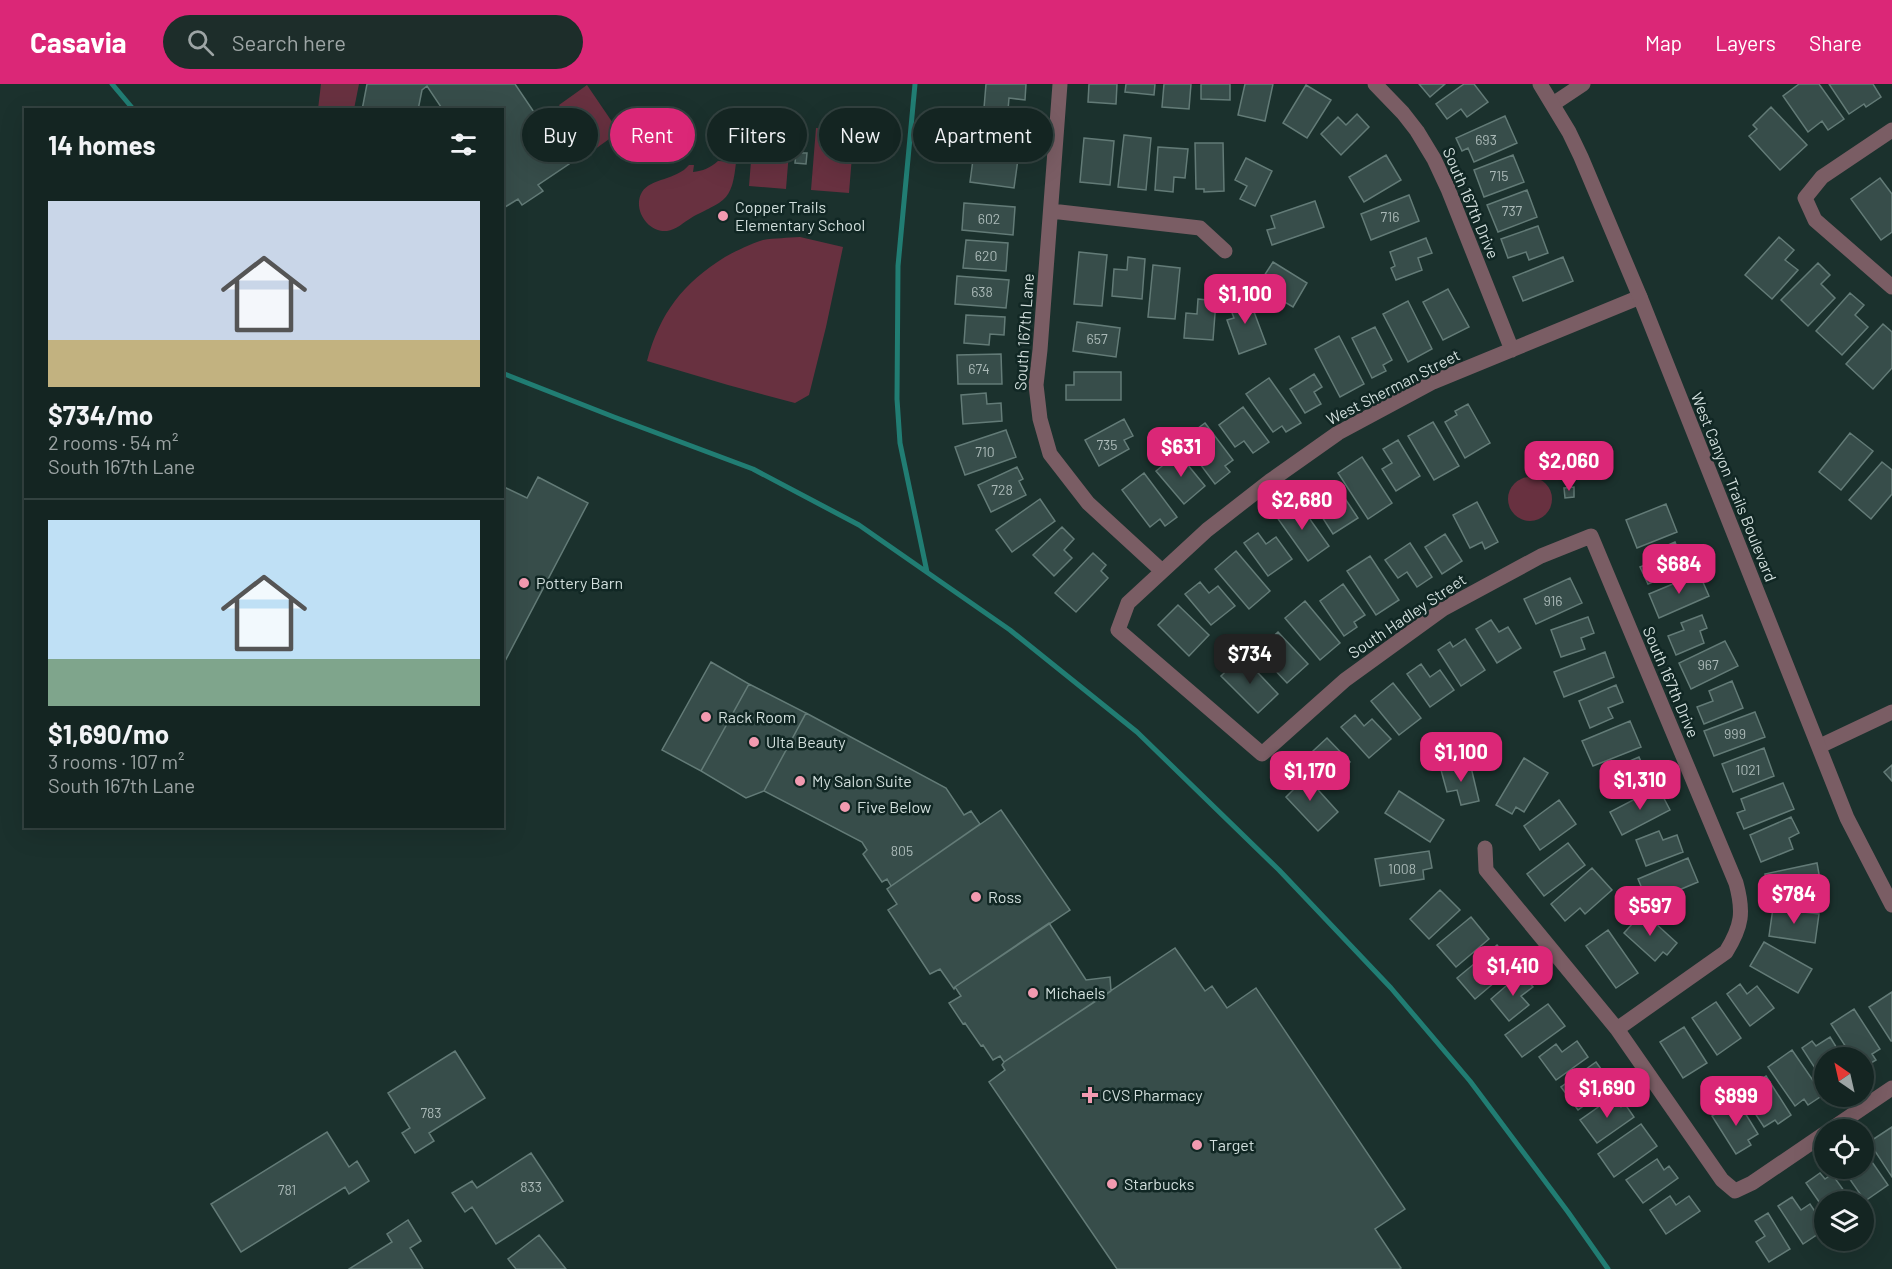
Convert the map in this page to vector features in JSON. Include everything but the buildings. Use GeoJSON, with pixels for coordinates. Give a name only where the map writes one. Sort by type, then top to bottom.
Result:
{"type":"FeatureCollection","features":[{"type":"Feature","properties":{"kind":"street","name":"South 167th Lane"},"geometry":{"type":"LineString","coordinates":[[1060,84],[1040,350],[1035,385],[1040,419],[1050,454],[1088,503],[1162,571]]}},
{"type":"Feature","properties":{"kind":"street","name":"South 167th Drive"},"geometry":{"type":"LineString","coordinates":[[1375,84],[1418,131],[1434,159],[1512,350]]}},
{"type":"Feature","properties":{"kind":"street","name":"West Canyon Trails Boulevard"},"geometry":{"type":"LineString","coordinates":[[1540,84],[1581,157],[1640,297],[1847,818],[1892,905]]}},
{"type":"Feature","properties":{"kind":"street"},"geometry":{"type":"LineString","coordinates":[[1553,104],[1583,84]]}},
{"type":"Feature","properties":{"kind":"street"},"geometry":{"type":"LineString","coordinates":[[1892,129],[1821,177],[1806,198],[1815,220],[1892,287]]}},
{"type":"Feature","properties":{"kind":"street"},"geometry":{"type":"LineString","coordinates":[[1051,211],[1200,228],[1225,251]]}},
{"type":"Feature","properties":{"kind":"street","name":"West Sherman Street"},"geometry":{"type":"LineString","coordinates":[[1118,630],[1128,603],[1162,571],[1225,516],[1270,481],[1338,434],[1434,382],[1640,297]]}},
{"type":"Feature","properties":{"kind":"street","name":"South 167th Drive"},"geometry":{"type":"LineString","coordinates":[[1591,536],[1736,883],[1741,902],[1740,924],[1726,952],[1617,1029]]}},
{"type":"Feature","properties":{"kind":"street","name":"South Hadley Street"},"geometry":{"type":"LineString","coordinates":[[1118,630],[1262,754],[1345,680],[1443,609],[1540,556],[1591,536]]}},
{"type":"Feature","properties":{"kind":"street"},"geometry":{"type":"LineString","coordinates":[[1820,746],[1892,712]]}},
{"type":"Feature","properties":{"kind":"street"},"geometry":{"type":"LineString","coordinates":[[1485,848],[1486,870],[1617,1029],[1722,1180],[1735,1191],[1752,1183],[1814,1141]]}},
{"type":"Feature","properties":{"kind":"street"},"geometry":{"type":"LineString","coordinates":[[1846,1119],[1892,1088]]}},
{"type":"Feature","properties":{"kind":"shaded area"},"geometry":{"type":"Polygon","coordinates":[[[321,84],[359,84],[354,108],[318,108],[321,84]]]}},
{"type":"Feature","properties":{"kind":"shaded area"},"geometry":{"type":"Polygon","coordinates":[[[587,85],[610,119],[610,138],[598,147],[598,108],[561,108],[559,105],[587,85]]]}},
{"type":"Feature","properties":{"kind":"shaded area"},"geometry":{"type":"Polygon","coordinates":[[[816,128],[819,128],[819,162],[852,162],[849,193],[811,190],[816,128]]]}},
{"type":"Feature","properties":{"kind":"shaded area"},"geometry":{"type":"Polygon","coordinates":[[[716,162],[736,162],[732,186],[724,199],[677,228],[660,231],[648,224],[639,206],[639,199],[646,187],[678,174],[689,165],[694,165],[693,172],[716,162]]]}},
{"type":"Feature","properties":{"kind":"shaded area"},"geometry":{"type":"Polygon","coordinates":[[[751,162],[788,162],[786,189],[749,186],[751,162]]]}},
{"type":"Feature","properties":{"kind":"shaded area"},"geometry":{"type":"Polygon","coordinates":[[[800,237],[843,247],[809,395],[795,403],[647,361],[666,314],[697,277],[725,257],[763,240],[800,237]]]}},
{"type":"Feature","properties":{"kind":"shaded area"},"geometry":{"type":"Polygon","coordinates":[[[1530,477],[1539,478],[1546,483],[1551,490],[1551,508],[1546,515],[1539,520],[1530,521],[1521,520],[1514,515],[1509,508],[1508,499],[1509,490],[1514,483],[1521,478],[1530,477]]]}},
{"type":"Feature","properties":{"kind":"waterway"},"geometry":{"type":"LineString","coordinates":[[112,84],[132,108]]}},
{"type":"Feature","properties":{"kind":"waterway"},"geometry":{"type":"LineString","coordinates":[[915,84],[898,266],[897,399],[900,443],[927,572]]}},
{"type":"Feature","properties":{"kind":"waterway"},"geometry":{"type":"LineString","coordinates":[[504,374],[753,469],[859,525],[1010,630],[1137,732],[1279,870],[1391,988],[1470,1081],[1608,1269]]}},
{"type":"Feature","properties":{"kind":"place","name":"Copper Trails Elementary School"},"geometry":{"type":"Point","coordinates":[723,216]}},
{"type":"Feature","properties":{"kind":"place","name":"Pottery Barn"},"geometry":{"type":"Point","coordinates":[524,583]}},
{"type":"Feature","properties":{"kind":"place","name":"Rack Room"},"geometry":{"type":"Point","coordinates":[706,717]}},
{"type":"Feature","properties":{"kind":"place","name":"Ulta Beauty"},"geometry":{"type":"Point","coordinates":[754,742]}},
{"type":"Feature","properties":{"kind":"place","name":"My Salon Suite"},"geometry":{"type":"Point","coordinates":[800,781]}},
{"type":"Feature","properties":{"kind":"place","name":"Five Below"},"geometry":{"type":"Point","coordinates":[845,807]}},
{"type":"Feature","properties":{"kind":"place","name":"Ross"},"geometry":{"type":"Point","coordinates":[976,897]}},
{"type":"Feature","properties":{"kind":"place","name":"Michaels"},"geometry":{"type":"Point","coordinates":[1033,993]}},
{"type":"Feature","properties":{"kind":"place","name":"CVS Pharmacy"},"geometry":{"type":"Point","coordinates":[1090,1095]}},
{"type":"Feature","properties":{"kind":"place","name":"Target"},"geometry":{"type":"Point","coordinates":[1197,1145]}},
{"type":"Feature","properties":{"kind":"place","name":"Starbucks"},"geometry":{"type":"Point","coordinates":[1112,1184]}}]}
